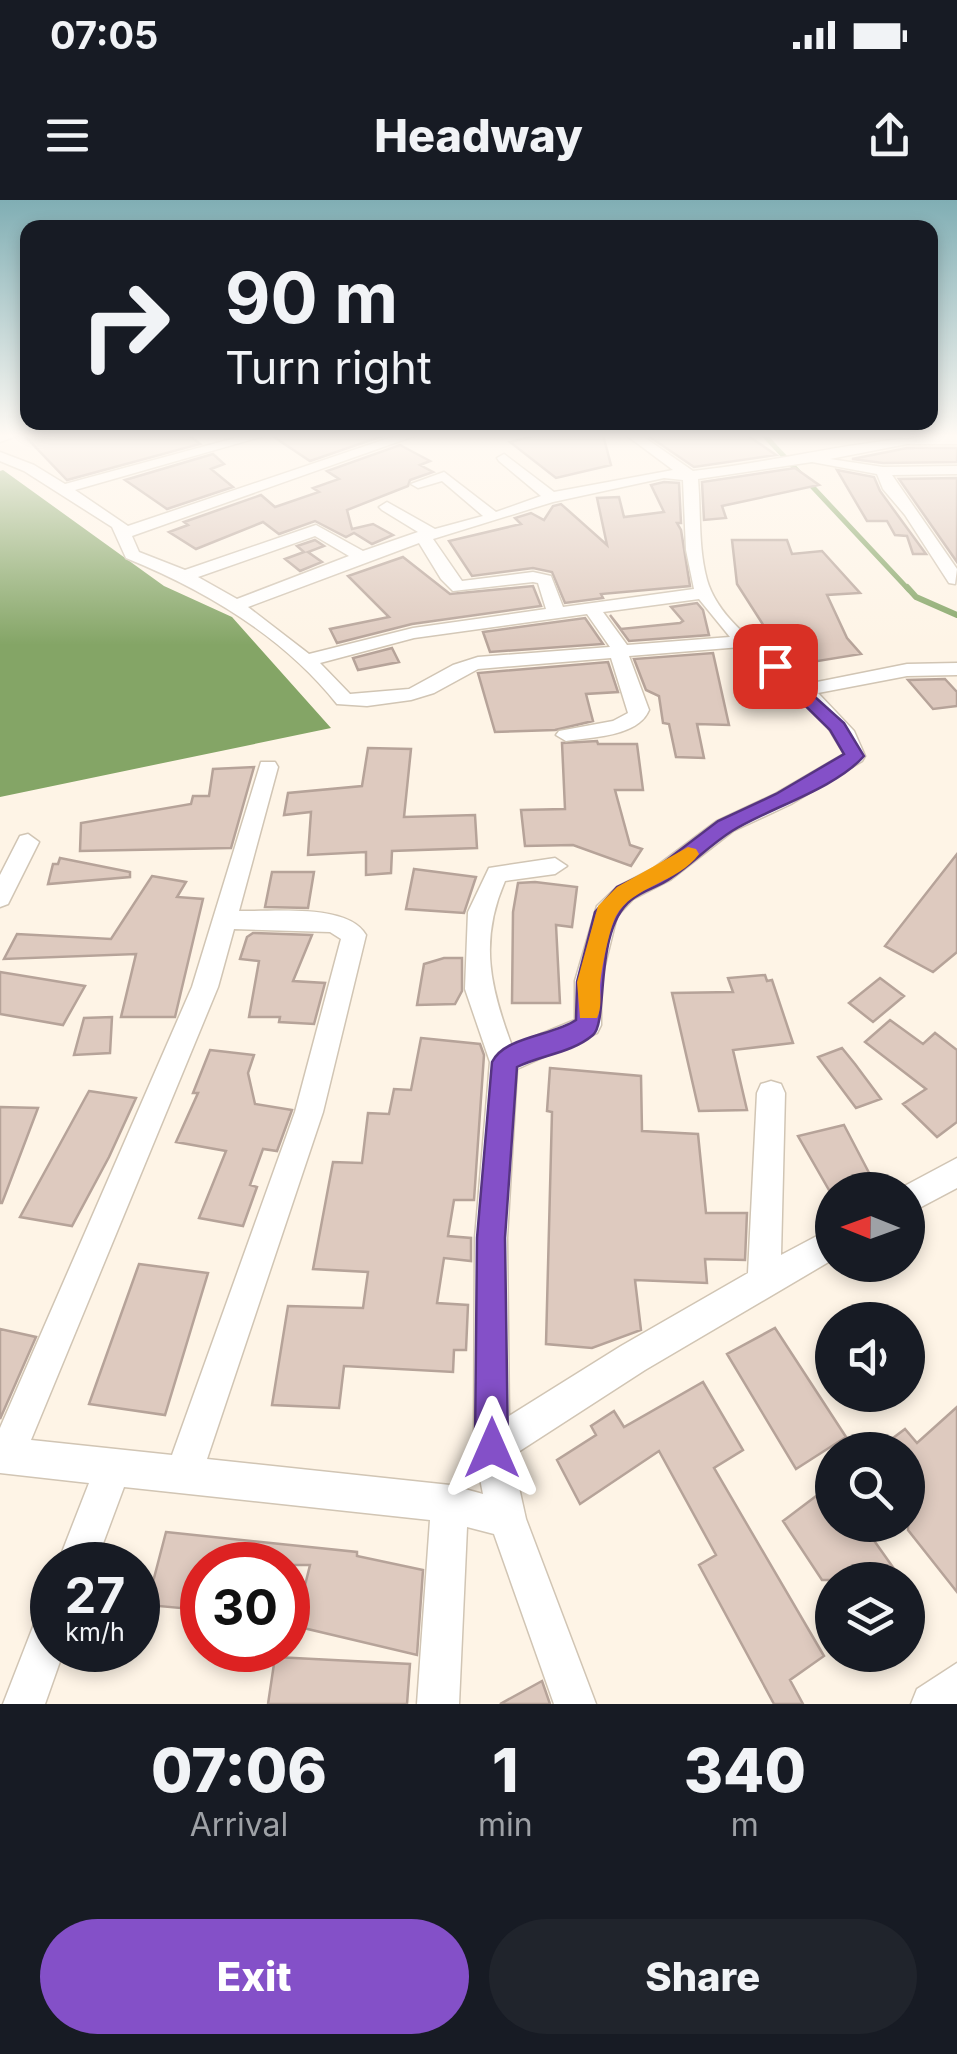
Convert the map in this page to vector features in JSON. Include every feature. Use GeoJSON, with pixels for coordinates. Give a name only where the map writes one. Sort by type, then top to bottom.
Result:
{"type":"FeatureCollection","features":[{"type":"Feature","properties":{"kind":"street"},"geometry":{"type":"LineString","coordinates":[[89,505],[124,532],[125,546],[132,556],[185,576],[236,606],[324,675],[344,700],[410,694],[437,684],[455,668],[478,662],[747,642]]}},
{"type":"Feature","properties":{"kind":"street"},"geometry":{"type":"LineString","coordinates":[[124,532],[202,505]]}},
{"type":"Feature","properties":{"kind":"street"},"geometry":{"type":"LineString","coordinates":[[479,505],[494,518]]}},
{"type":"Feature","properties":{"kind":"street"},"geometry":{"type":"LineString","coordinates":[[236,606],[426,534],[529,505]]}},
{"type":"Feature","properties":{"kind":"street"},"geometry":{"type":"LineString","coordinates":[[504,1062],[532,1048],[568,1038],[588,1025],[588,982],[606,912],[625,893],[662,874],[725,826],[783,799],[855,756],[838,727],[804,690],[747,642],[704,593],[692,505]]}},
{"type":"Feature","properties":{"kind":"street"},"geometry":{"type":"LineString","coordinates":[[905,505],[956,579]]}},
{"type":"Feature","properties":{"kind":"street"},"geometry":{"type":"LineString","coordinates":[[387,507],[426,534],[449,582],[459,586],[533,577],[545,580],[557,616]]}},
{"type":"Feature","properties":{"kind":"street"},"geometry":{"type":"LineString","coordinates":[[185,576],[316,530],[362,557]]}},
{"type":"Feature","properties":{"kind":"street"},"geometry":{"type":"LineString","coordinates":[[305,661],[413,633],[704,593]]}},
{"type":"Feature","properties":{"kind":"street"},"geometry":{"type":"LineString","coordinates":[[566,735],[618,726],[637,716],[622,651],[593,611]]}},
{"type":"Feature","properties":{"kind":"street"},"geometry":{"type":"LineString","coordinates":[[804,690],[907,670],[957,669]]}},
{"type":"Feature","properties":{"kind":"street"},"geometry":{"type":"LineString","coordinates":[[268,767],[205,987],[3,1455],[450,1504],[506,1518]]}},
{"type":"Feature","properties":{"kind":"street"},"geometry":{"type":"LineString","coordinates":[[0,898],[28,842]]}},
{"type":"Feature","properties":{"kind":"street"},"geometry":{"type":"LineString","coordinates":[[555,866],[498,874],[480,912],[478,989],[504,1062],[491,1238],[492,1448],[506,1518],[575,1704]]}},
{"type":"Feature","properties":{"kind":"street"},"geometry":{"type":"LineString","coordinates":[[183,1475],[309,1112],[354,935],[334,922],[224,920]]}},
{"type":"Feature","properties":{"kind":"street"},"geometry":{"type":"LineString","coordinates":[[764,1282],[770,1093]]}},
{"type":"Feature","properties":{"kind":"street"},"geometry":{"type":"LineString","coordinates":[[925,1190],[957,1172]]}},
{"type":"Feature","properties":{"kind":"street"},"geometry":{"type":"LineString","coordinates":[[492,1448],[632,1358],[815,1253]]}},
{"type":"Feature","properties":{"kind":"street"},"geometry":{"type":"LineString","coordinates":[[85,1542],[113,1467]]}},
{"type":"Feature","properties":{"kind":"street"},"geometry":{"type":"LineString","coordinates":[[438,1704],[450,1504]]}},
{"type":"Feature","properties":{"kind":"street"},"geometry":{"type":"LineString","coordinates":[[24,1704],[36,1672]]}},
{"type":"Feature","properties":{"kind":"street"},"geometry":{"type":"LineString","coordinates":[[932,1704],[957,1684]]}},
{"type":"Feature","properties":{"kind":"shaded area"},"geometry":{"type":"Polygon","coordinates":[[[0,505],[52,505],[164,586],[232,617],[331,728],[0,797],[0,505]]]}},
{"type":"Feature","properties":{"kind":"building"},"geometry":{"type":"Polygon","coordinates":[[[232,505],[359,505],[347,510],[352,529],[373,524],[393,535],[372,544],[354,533],[346,537],[315,521],[279,534],[263,522],[196,549],[169,532],[188,525],[184,522],[232,505]]]}},
{"type":"Feature","properties":{"kind":"building"},"geometry":{"type":"Polygon","coordinates":[[[562,505],[607,545],[599,505],[621,505],[624,517],[664,512],[661,505],[680,505],[681,523],[677,523],[690,586],[601,594],[603,598],[565,603],[552,572],[533,568],[472,576],[449,541],[521,524],[515,518],[531,513],[544,520],[553,506],[562,505]]]}},
{"type":"Feature","properties":{"kind":"building"},"geometry":{"type":"Polygon","coordinates":[[[703,505],[726,505],[722,506],[726,518],[704,520],[703,505]]]}},
{"type":"Feature","properties":{"kind":"building"},"geometry":{"type":"Polygon","coordinates":[[[858,505],[890,505],[926,554],[913,554],[907,536],[895,535],[887,521],[867,521],[858,505]]]}},
{"type":"Feature","properties":{"kind":"building"},"geometry":{"type":"Polygon","coordinates":[[[917,505],[957,505],[957,562],[917,505]]]}},
{"type":"Feature","properties":{"kind":"building"},"geometry":{"type":"Polygon","coordinates":[[[315,540],[324,546],[308,552],[322,562],[300,571],[285,559],[304,552],[297,546],[315,540]]]}},
{"type":"Feature","properties":{"kind":"building"},"geometry":{"type":"Polygon","coordinates":[[[732,540],[787,540],[792,554],[822,551],[860,593],[827,595],[847,638],[861,654],[812,662],[788,633],[769,634],[737,584],[732,540]]]}},
{"type":"Feature","properties":{"kind":"building"},"geometry":{"type":"Polygon","coordinates":[[[403,557],[450,594],[533,586],[541,606],[412,624],[337,643],[330,629],[389,617],[348,576],[403,557]]]}},
{"type":"Feature","properties":{"kind":"building"},"geometry":{"type":"Polygon","coordinates":[[[697,603],[703,610],[709,635],[629,641],[610,615],[621,629],[680,623],[683,621],[671,607],[697,603]]]}},
{"type":"Feature","properties":{"kind":"building"},"geometry":{"type":"Polygon","coordinates":[[[585,618],[603,644],[490,652],[483,632],[585,618]]]}},
{"type":"Feature","properties":{"kind":"building"},"geometry":{"type":"Polygon","coordinates":[[[392,648],[399,662],[358,670],[353,658],[392,648]]]}},
{"type":"Feature","properties":{"kind":"building"},"geometry":{"type":"Polygon","coordinates":[[[713,653],[729,725],[697,724],[704,758],[676,757],[669,724],[663,723],[659,696],[646,690],[634,659],[713,653]]]}},
{"type":"Feature","properties":{"kind":"building"},"geometry":{"type":"Polygon","coordinates":[[[608,662],[618,692],[586,694],[593,721],[555,730],[495,732],[478,673],[608,662]]]}},
{"type":"Feature","properties":{"kind":"building"},"geometry":{"type":"Polygon","coordinates":[[[945,679],[957,692],[957,706],[933,709],[908,680],[945,679]]]}},
{"type":"Feature","properties":{"kind":"building"},"geometry":{"type":"Polygon","coordinates":[[[562,743],[637,744],[643,790],[615,790],[630,845],[642,849],[631,866],[573,845],[525,846],[521,810],[565,809],[562,743]]]}},
{"type":"Feature","properties":{"kind":"building"},"geometry":{"type":"Polygon","coordinates":[[[368,748],[411,749],[404,817],[475,815],[477,848],[392,851],[391,873],[366,875],[366,852],[308,855],[311,812],[284,815],[288,793],[362,786],[368,748]]]}},
{"type":"Feature","properties":{"kind":"building"},"geometry":{"type":"Polygon","coordinates":[[[254,767],[231,848],[80,851],[81,823],[191,804],[193,796],[209,796],[213,769],[254,767]]]}},
{"type":"Feature","properties":{"kind":"building"},"geometry":{"type":"Polygon","coordinates":[[[957,854],[957,952],[933,972],[885,946],[957,854]]]}},
{"type":"Feature","properties":{"kind":"building"},"geometry":{"type":"Polygon","coordinates":[[[60,858],[130,872],[130,877],[48,884],[53,864],[58,864],[60,858]]]}},
{"type":"Feature","properties":{"kind":"building"},"geometry":{"type":"Polygon","coordinates":[[[414,869],[476,877],[464,913],[406,909],[414,869]]]}},
{"type":"Feature","properties":{"kind":"building"},"geometry":{"type":"Polygon","coordinates":[[[272,872],[314,872],[308,908],[265,907],[272,872]]]}},
{"type":"Feature","properties":{"kind":"building"},"geometry":{"type":"Polygon","coordinates":[[[152,876],[186,882],[177,897],[203,899],[175,1017],[121,1017],[136,954],[4,959],[17,934],[111,939],[152,876]]]}},
{"type":"Feature","properties":{"kind":"building"},"geometry":{"type":"Polygon","coordinates":[[[518,883],[577,887],[572,927],[556,925],[560,1003],[512,1003],[513,912],[518,883]]]}},
{"type":"Feature","properties":{"kind":"building"},"geometry":{"type":"Polygon","coordinates":[[[253,933],[312,935],[293,981],[325,983],[314,1024],[279,1022],[280,1017],[249,1017],[259,961],[240,959],[247,937],[253,933]]]}},
{"type":"Feature","properties":{"kind":"building"},"geometry":{"type":"Polygon","coordinates":[[[462,958],[462,991],[455,1004],[417,1005],[424,964],[462,958]]]}},
{"type":"Feature","properties":{"kind":"building"},"geometry":{"type":"Polygon","coordinates":[[[0,972],[85,986],[63,1025],[0,1014],[0,972]]]}},
{"type":"Feature","properties":{"kind":"building"},"geometry":{"type":"Polygon","coordinates":[[[765,975],[767,981],[772,980],[793,1043],[733,1050],[747,1110],[699,1111],[672,993],[733,992],[728,978],[765,975]]]}},
{"type":"Feature","properties":{"kind":"building"},"geometry":{"type":"Polygon","coordinates":[[[880,978],[904,996],[873,1022],[849,1003],[880,978]]]}},
{"type":"Feature","properties":{"kind":"building"},"geometry":{"type":"Polygon","coordinates":[[[112,1017],[110,1053],[74,1055],[84,1018],[112,1017]]]}},
{"type":"Feature","properties":{"kind":"building"},"geometry":{"type":"Polygon","coordinates":[[[890,1020],[923,1044],[935,1033],[957,1050],[957,1122],[937,1137],[903,1104],[926,1089],[865,1042],[890,1020]]]}},
{"type":"Feature","properties":{"kind":"building"},"geometry":{"type":"Polygon","coordinates":[[[421,1038],[480,1044],[484,1055],[474,1200],[454,1200],[448,1236],[471,1238],[471,1261],[444,1258],[437,1303],[468,1305],[466,1350],[454,1350],[453,1372],[344,1366],[339,1408],[272,1405],[288,1306],[363,1308],[368,1272],[313,1269],[333,1162],[362,1163],[368,1113],[389,1114],[394,1089],[411,1090],[421,1038]]]}},
{"type":"Feature","properties":{"kind":"building"},"geometry":{"type":"Polygon","coordinates":[[[842,1048],[881,1099],[856,1108],[818,1057],[842,1048]]]}},
{"type":"Feature","properties":{"kind":"building"},"geometry":{"type":"Polygon","coordinates":[[[210,1050],[254,1055],[248,1073],[255,1104],[292,1110],[277,1151],[263,1149],[250,1185],[257,1187],[243,1226],[199,1218],[226,1151],[176,1142],[198,1093],[193,1093],[210,1050]]]}},
{"type":"Feature","properties":{"kind":"building"},"geometry":{"type":"Polygon","coordinates":[[[550,1068],[641,1076],[642,1131],[698,1134],[706,1213],[747,1213],[745,1260],[705,1259],[707,1283],[635,1280],[641,1330],[592,1348],[546,1344],[550,1068]]]}},
{"type":"Feature","properties":{"kind":"building"},"geometry":{"type":"Polygon","coordinates":[[[89,1091],[136,1098],[72,1226],[20,1217],[89,1091]]]}},
{"type":"Feature","properties":{"kind":"building"},"geometry":{"type":"Polygon","coordinates":[[[0,1107],[38,1108],[2,1203],[0,1203],[0,1107]]]}},
{"type":"Feature","properties":{"kind":"building"},"geometry":{"type":"Polygon","coordinates":[[[844,1125],[869,1172],[819,1172],[798,1136],[844,1125]]]}},
{"type":"Feature","properties":{"kind":"building"},"geometry":{"type":"Polygon","coordinates":[[[139,1264],[208,1273],[165,1415],[89,1404],[139,1264]]]}},
{"type":"Feature","properties":{"kind":"building"},"geometry":{"type":"Polygon","coordinates":[[[775,1328],[815,1389],[815,1412],[830,1412],[843,1432],[815,1432],[815,1457],[796,1469],[727,1354],[775,1328]]]}},
{"type":"Feature","properties":{"kind":"building"},"geometry":{"type":"Polygon","coordinates":[[[0,1329],[36,1337],[0,1419],[0,1329]]]}},
{"type":"Feature","properties":{"kind":"building"},"geometry":{"type":"Polygon","coordinates":[[[703,1382],[743,1450],[714,1468],[815,1641],[815,1662],[790,1680],[803,1704],[774,1704],[699,1565],[716,1555],[659,1451],[580,1504],[557,1460],[596,1435],[591,1426],[614,1411],[624,1427],[703,1382]]]}},
{"type":"Feature","properties":{"kind":"building"},"geometry":{"type":"Polygon","coordinates":[[[957,1407],[957,1592],[917,1542],[925,1542],[925,1436],[957,1407]]]}},
{"type":"Feature","properties":{"kind":"building"},"geometry":{"type":"Polygon","coordinates":[[[815,1497],[815,1542],[875,1542],[889,1562],[815,1562],[815,1569],[783,1521],[815,1497]]]}},
{"type":"Feature","properties":{"kind":"building"},"geometry":{"type":"Polygon","coordinates":[[[166,1532],[262,1542],[180,1542],[180,1608],[160,1606],[160,1555],[166,1532]]]}},
{"type":"Feature","properties":{"kind":"building"},"geometry":{"type":"Polygon","coordinates":[[[310,1547],[357,1552],[357,1556],[423,1570],[417,1655],[310,1630],[310,1547]]]}},
{"type":"Feature","properties":{"kind":"building"},"geometry":{"type":"Polygon","coordinates":[[[310,1659],[410,1664],[407,1704],[268,1704],[273,1672],[310,1672],[310,1659]]]}},
{"type":"Feature","properties":{"kind":"building"},"geometry":{"type":"Polygon","coordinates":[[[542,1681],[550,1704],[500,1704],[542,1681]]]}},
{"type":"Feature","properties":{"kind":"waterway"},"geometry":{"type":"LineString","coordinates":[[830,505],[909,590]]}},
{"type":"Feature","properties":{"kind":"waterway"},"geometry":{"type":"LineString","coordinates":[[907,587],[916,597],[957,615]]}},
{"type":"Feature","properties":{"kind":"slow traffic"},"geometry":{"type":"LineString","coordinates":[[588,1011],[588,982],[606,912],[625,893],[662,874],[688,854]]}},
{"type":"Feature","properties":{"kind":"route"},"geometry":{"type":"LineString","coordinates":[[492,1448],[491,1238],[504,1062],[532,1048],[568,1038],[588,1025],[588,982],[606,912],[625,893],[662,874],[725,826],[783,799],[855,756],[838,727],[775,666]]}}]}
